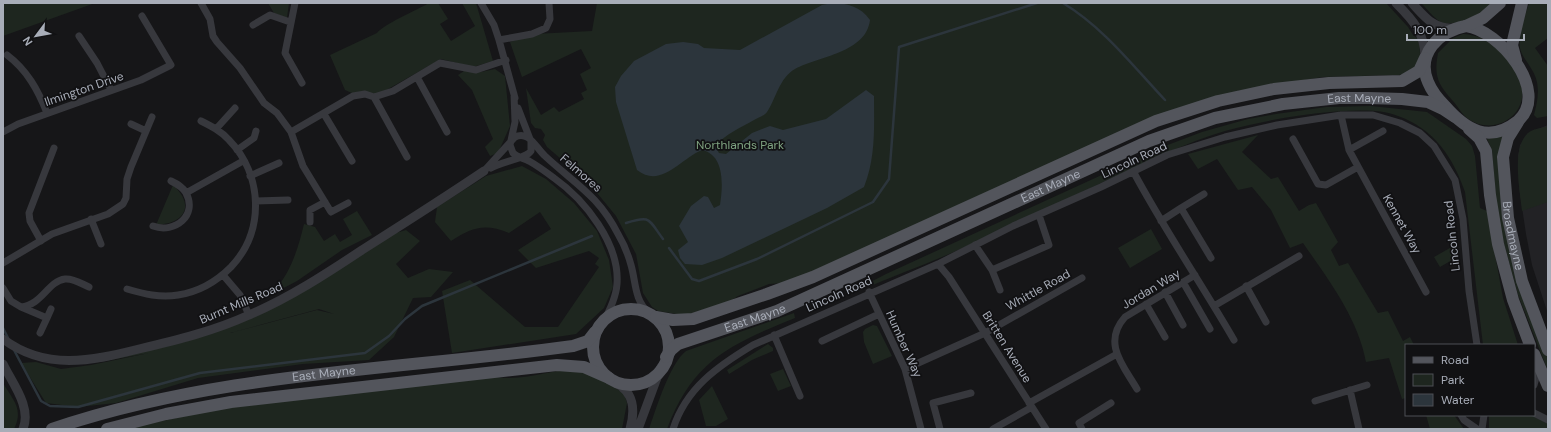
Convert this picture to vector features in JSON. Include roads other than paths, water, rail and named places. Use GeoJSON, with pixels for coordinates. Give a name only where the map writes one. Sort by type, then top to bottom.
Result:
{"type":"FeatureCollection","features":[{"type":"Feature","properties":{"kind":"main road"},"geometry":{"type":"LineString","coordinates":[[1500,3],[1483,18],[1438,38],[1425,58],[1424,70],[1431,88],[1455,117],[1466,127],[1482,132],[1493,132],[1506,129],[1520,120],[1528,105],[1530,93],[1528,79],[1517,62],[1513,53],[1512,45],[1522,3]]}},
{"type":"Feature","properties":{"kind":"main road"},"geometry":{"type":"LineString","coordinates":[[1462,27],[1479,29],[1491,35],[1517,62]]}},
{"type":"Feature","properties":{"kind":"main road","name":"East Mayne"},"geometry":{"type":"LineString","coordinates":[[652,315],[673,320],[693,319],[812,277],[1156,121],[1182,112],[1250,93],[1300,85],[1402,81],[1419,71],[1425,58]]}},
{"type":"Feature","properties":{"kind":"main road","name":"East Mayne"},"geometry":{"type":"LineString","coordinates":[[664,362],[678,344],[777,311],[1149,141],[1214,118],[1283,104],[1339,98],[1402,99],[1428,102],[1455,117]]}},
{"type":"Feature","properties":{"kind":"main road","name":"Broadmayne"},"geometry":{"type":"LineString","coordinates":[[1520,120],[1508,138],[1503,157],[1508,212],[1522,281],[1548,350]]}},
{"type":"Feature","properties":{"kind":"main road","name":"Broadmayne"},"geometry":{"type":"LineString","coordinates":[[1466,127],[1479,138],[1484,147],[1498,244],[1513,300],[1529,344]]}},
{"type":"Feature","properties":{"kind":"main road"},"geometry":{"type":"LineString","coordinates":[[627,309],[636,309],[652,315],[664,328],[668,340],[668,348],[664,362],[652,378],[640,384],[626,385],[613,380],[600,370],[593,354],[592,347],[599,328],[614,314],[627,309]]}},
{"type":"Feature","properties":{"kind":"main road","name":"East Mayne"},"geometry":{"type":"LineString","coordinates":[[52,429],[136,404],[195,392],[300,377],[573,346],[588,341],[599,328]]}},
{"type":"Feature","properties":{"kind":"main road"},"geometry":{"type":"LineString","coordinates":[[1535,356],[1548,386]]}},
{"type":"Feature","properties":{"kind":"main road","name":"East Mayne"},"geometry":{"type":"LineString","coordinates":[[107,429],[166,414],[230,402],[557,365],[584,367],[613,380]]}},
{"type":"Feature","properties":{"kind":"street"},"geometry":{"type":"LineString","coordinates":[[201,3],[210,18],[213,36],[217,42],[246,77],[264,103],[277,113],[291,132],[303,166],[331,212],[348,203]]}},
{"type":"Feature","properties":{"kind":"street"},"geometry":{"type":"LineString","coordinates":[[295,3],[285,52],[302,83]]}},
{"type":"Feature","properties":{"kind":"street","name":"Felmores"},"geometry":{"type":"LineString","coordinates":[[481,3],[494,25],[506,60],[523,124],[531,140],[548,159],[590,193],[608,216],[626,251],[639,299],[652,315]]}},
{"type":"Feature","properties":{"kind":"street"},"geometry":{"type":"LineString","coordinates":[[499,40],[536,33],[546,28],[550,19],[549,3]]}},
{"type":"Feature","properties":{"kind":"street"},"geometry":{"type":"LineString","coordinates":[[1396,3],[1411,18],[1420,32],[1425,58]]}},
{"type":"Feature","properties":{"kind":"street"},"geometry":{"type":"LineString","coordinates":[[1412,3],[1435,26],[1446,29],[1462,27]]}},
{"type":"Feature","properties":{"kind":"street"},"geometry":{"type":"LineString","coordinates":[[253,25],[270,15],[290,22]]}},
{"type":"Feature","properties":{"kind":"street","name":"Ilmington Drive"},"geometry":{"type":"LineString","coordinates":[[3,132],[18,124],[47,113],[141,80],[172,65],[142,16]]}},
{"type":"Feature","properties":{"kind":"street"},"geometry":{"type":"LineString","coordinates":[[79,36],[98,63],[111,90]]}},
{"type":"Feature","properties":{"kind":"street"},"geometry":{"type":"LineString","coordinates":[[7,55],[21,65],[40,94],[47,113]]}},
{"type":"Feature","properties":{"kind":"street"},"geometry":{"type":"LineString","coordinates":[[291,132],[354,96],[365,94],[374,97],[393,91],[440,63],[476,70],[506,60]]}},
{"type":"Feature","properties":{"kind":"street"},"geometry":{"type":"LineString","coordinates":[[417,77],[447,132]]}},
{"type":"Feature","properties":{"kind":"street","name":"Felmores"},"geometry":{"type":"LineString","coordinates":[[511,142],[515,122],[514,94]]}},
{"type":"Feature","properties":{"kind":"street"},"geometry":{"type":"LineString","coordinates":[[374,97],[407,157]]}},
{"type":"Feature","properties":{"kind":"street"},"geometry":{"type":"LineString","coordinates":[[216,129],[235,108]]}},
{"type":"Feature","properties":{"kind":"street"},"geometry":{"type":"LineString","coordinates":[[324,114],[352,161]]}},
{"type":"Feature","properties":{"kind":"street","name":"Kennet Way"},"geometry":{"type":"LineString","coordinates":[[1341,115],[1350,150],[1358,167],[1426,292]]}},
{"type":"Feature","properties":{"kind":"street","name":"Lincoln Road"},"geometry":{"type":"LineString","coordinates":[[673,429],[684,404],[702,380],[732,357],[774,335],[869,292],[938,264],[1038,214],[1167,155],[1225,137],[1277,125],[1341,115],[1373,115],[1400,122],[1420,133],[1434,146],[1445,162],[1455,180],[1460,199],[1469,291],[1477,344]]}},
{"type":"Feature","properties":{"kind":"street"},"geometry":{"type":"LineString","coordinates":[[3,263],[52,234],[113,212],[123,204],[126,198],[127,179],[131,166],[152,117]]}},
{"type":"Feature","properties":{"kind":"street"},"geometry":{"type":"LineString","coordinates":[[127,289],[149,295],[178,295],[205,286],[223,275],[238,260],[246,246],[254,223],[256,201],[250,176],[237,150],[228,139],[216,129],[201,121]]}},
{"type":"Feature","properties":{"kind":"street"},"geometry":{"type":"LineString","coordinates":[[131,124],[146,131]]}},
{"type":"Feature","properties":{"kind":"street"},"geometry":{"type":"LineString","coordinates":[[237,150],[254,138],[256,131]]}},
{"type":"Feature","properties":{"kind":"street"},"geometry":{"type":"LineString","coordinates":[[1350,150],[1383,131]]}},
{"type":"Feature","properties":{"kind":"street"},"geometry":{"type":"LineString","coordinates":[[522,135],[531,140],[533,147],[529,154],[519,157],[511,150],[511,142],[515,138],[522,135]]}},
{"type":"Feature","properties":{"kind":"street"},"geometry":{"type":"LineString","coordinates":[[1294,139],[1318,184],[1326,185],[1358,167]]}},
{"type":"Feature","properties":{"kind":"street","name":"Burnt Mills Road"},"geometry":{"type":"LineString","coordinates":[[484,171],[511,142]]}},
{"type":"Feature","properties":{"kind":"street"},"geometry":{"type":"LineString","coordinates":[[41,241],[30,221],[29,213],[54,148]]}},
{"type":"Feature","properties":{"kind":"street","name":"Felmores"},"geometry":{"type":"LineString","coordinates":[[519,157],[543,170],[571,191],[591,214],[606,240],[615,265],[617,284],[612,304],[599,328]]}},
{"type":"Feature","properties":{"kind":"street","name":"Burnt Mills Road"},"geometry":{"type":"LineString","coordinates":[[7,341],[25,352],[41,357],[68,361],[104,358],[182,339],[250,315],[291,295],[320,278],[484,171],[519,157]]}},
{"type":"Feature","properties":{"kind":"street"},"geometry":{"type":"LineString","coordinates":[[186,193],[243,162]]}},
{"type":"Feature","properties":{"kind":"street"},"geometry":{"type":"LineString","coordinates":[[250,176],[279,164]]}},
{"type":"Feature","properties":{"kind":"street","name":"Jordan Way"},"geometry":{"type":"LineString","coordinates":[[1133,171],[1161,222],[1195,274],[1234,340]]}},
{"type":"Feature","properties":{"kind":"street"},"geometry":{"type":"LineString","coordinates":[[153,226],[162,229],[171,229],[184,219],[188,211],[189,202],[186,193],[180,186],[171,181]]}},
{"type":"Feature","properties":{"kind":"street"},"geometry":{"type":"LineString","coordinates":[[1161,222],[1204,194]]}},
{"type":"Feature","properties":{"kind":"street"},"geometry":{"type":"LineString","coordinates":[[256,201],[288,200]]}},
{"type":"Feature","properties":{"kind":"street"},"geometry":{"type":"LineString","coordinates":[[310,222],[310,210],[325,202]]}},
{"type":"Feature","properties":{"kind":"street"},"geometry":{"type":"LineString","coordinates":[[1181,208],[1211,258]]}},
{"type":"Feature","properties":{"kind":"street"},"geometry":{"type":"LineString","coordinates":[[992,270],[1049,245],[1038,214]]}},
{"type":"Feature","properties":{"kind":"street"},"geometry":{"type":"LineString","coordinates":[[91,220],[101,244]]}},
{"type":"Feature","properties":{"kind":"street"},"geometry":{"type":"LineString","coordinates":[[975,245],[992,270],[1000,290]]}},
{"type":"Feature","properties":{"kind":"street"},"geometry":{"type":"LineString","coordinates":[[1214,306],[1299,256]]}},
{"type":"Feature","properties":{"kind":"street","name":"Britten Avenue"},"geometry":{"type":"LineString","coordinates":[[938,264],[949,277],[1046,429]]}},
{"type":"Feature","properties":{"kind":"street","name":"Jordan Way"},"geometry":{"type":"LineString","coordinates":[[1137,389],[1117,354],[1114,342],[1119,324],[1125,317],[1195,274]]}},
{"type":"Feature","properties":{"kind":"street"},"geometry":{"type":"LineString","coordinates":[[223,275],[240,295],[250,315]]}},
{"type":"Feature","properties":{"kind":"street","name":"Whittle Road"},"geometry":{"type":"LineString","coordinates":[[905,368],[985,333],[1082,278]]}},
{"type":"Feature","properties":{"kind":"street"},"geometry":{"type":"LineString","coordinates":[[21,307],[32,304],[53,286],[65,279],[70,279],[89,287]]}},
{"type":"Feature","properties":{"kind":"street"},"geometry":{"type":"LineString","coordinates":[[1183,282],[1210,329]]}},
{"type":"Feature","properties":{"kind":"street"},"geometry":{"type":"LineString","coordinates":[[1246,286],[1266,322]]}},
{"type":"Feature","properties":{"kind":"street"},"geometry":{"type":"LineString","coordinates":[[3,288],[11,301],[47,318]]}},
{"type":"Feature","properties":{"kind":"street","name":"Humber Way"},"geometry":{"type":"LineString","coordinates":[[869,292],[905,368],[921,429]]}},
{"type":"Feature","properties":{"kind":"street"},"geometry":{"type":"LineString","coordinates":[[1165,292],[1183,325]]}},
{"type":"Feature","properties":{"kind":"street"},"geometry":{"type":"LineString","coordinates":[[1146,304],[1165,337]]}},
{"type":"Feature","properties":{"kind":"street"},"geometry":{"type":"LineString","coordinates":[[40,333],[51,309]]}},
{"type":"Feature","properties":{"kind":"street"},"geometry":{"type":"LineString","coordinates":[[822,341],[879,314]]}},
{"type":"Feature","properties":{"kind":"street"},"geometry":{"type":"LineString","coordinates":[[774,335],[800,396]]}},
{"type":"Feature","properties":{"kind":"street"},"geometry":{"type":"LineString","coordinates":[[998,428],[1031,405],[1117,354]]}},
{"type":"Feature","properties":{"kind":"street"},"geometry":{"type":"LineString","coordinates":[[638,429],[664,362]]}},
{"type":"Feature","properties":{"kind":"street"},"geometry":{"type":"LineString","coordinates":[[3,364],[25,406],[25,424],[23,429]]}},
{"type":"Feature","properties":{"kind":"street"},"geometry":{"type":"LineString","coordinates":[[1535,364],[1537,374],[1535,381]]}},
{"type":"Feature","properties":{"kind":"street"},"geometry":{"type":"LineString","coordinates":[[613,380],[626,389],[633,403],[630,429]]}},
{"type":"Feature","properties":{"kind":"street"},"geometry":{"type":"LineString","coordinates":[[1315,401],[1367,386]]}},
{"type":"Feature","properties":{"kind":"street"},"geometry":{"type":"LineString","coordinates":[[1350,390],[1360,429]]}},
{"type":"Feature","properties":{"kind":"street"},"geometry":{"type":"LineString","coordinates":[[940,429],[933,402],[971,393]]}},
{"type":"Feature","properties":{"kind":"street"},"geometry":{"type":"LineString","coordinates":[[1082,429],[1079,423],[1111,403]]}},
{"type":"Feature","properties":{"kind":"street"},"geometry":{"type":"LineString","coordinates":[[1535,414],[1548,420]]}},
{"type":"Feature","properties":{"kind":"street"},"geometry":{"type":"LineString","coordinates":[[1462,416],[1464,420],[1477,429]]}},
{"type":"Feature","properties":{"kind":"street"},"geometry":{"type":"LineString","coordinates":[[1482,429],[1484,416]]}},
{"type":"Feature","properties":{"kind":"water"},"geometry":{"type":"Polygon","coordinates":[[[832,3],[854,7],[863,12],[870,20],[867,31],[860,40],[851,47],[840,52],[795,69],[781,83],[770,107],[763,116],[728,135],[715,146],[719,153],[726,154],[752,133],[770,126],[783,130],[826,119],[866,90],[874,96],[874,131],[871,164],[864,187],[827,208],[722,258],[702,265],[685,264],[680,258],[678,250],[688,242],[679,226],[691,206],[704,196],[708,197],[714,208],[720,205],[722,181],[719,165],[710,153],[702,150],[662,174],[654,176],[646,175],[637,170],[616,102],[615,87],[621,76],[634,61],[666,44],[683,42],[698,44],[704,48],[740,50],[822,5],[832,3]]]}},
{"type":"Feature","properties":{"kind":"waterway"},"geometry":{"type":"LineString","coordinates":[[669,248],[692,279],[699,281],[757,259],[873,202],[889,179],[899,47],[1037,3]]}},
{"type":"Feature","properties":{"kind":"waterway"},"geometry":{"type":"LineString","coordinates":[[1063,3],[1078,13],[1105,36],[1165,100]]}},
{"type":"Feature","properties":{"kind":"waterway"},"geometry":{"type":"LineString","coordinates":[[626,223],[640,219],[648,220],[663,239]]}},
{"type":"Feature","properties":{"kind":"waterway"},"geometry":{"type":"LineString","coordinates":[[14,350],[41,401],[50,406],[78,407],[200,373],[365,353],[389,336],[405,319],[422,306],[592,236]]}},
{"type":"Feature","properties":{"kind":"waterway"},"geometry":{"type":"LineString","coordinates":[[3,328],[8,338]]}},
{"type":"Feature","properties":{"kind":"park label","name":"Northlands Park"},"geometry":{"type":"Point","coordinates":[740,145]}}]}
